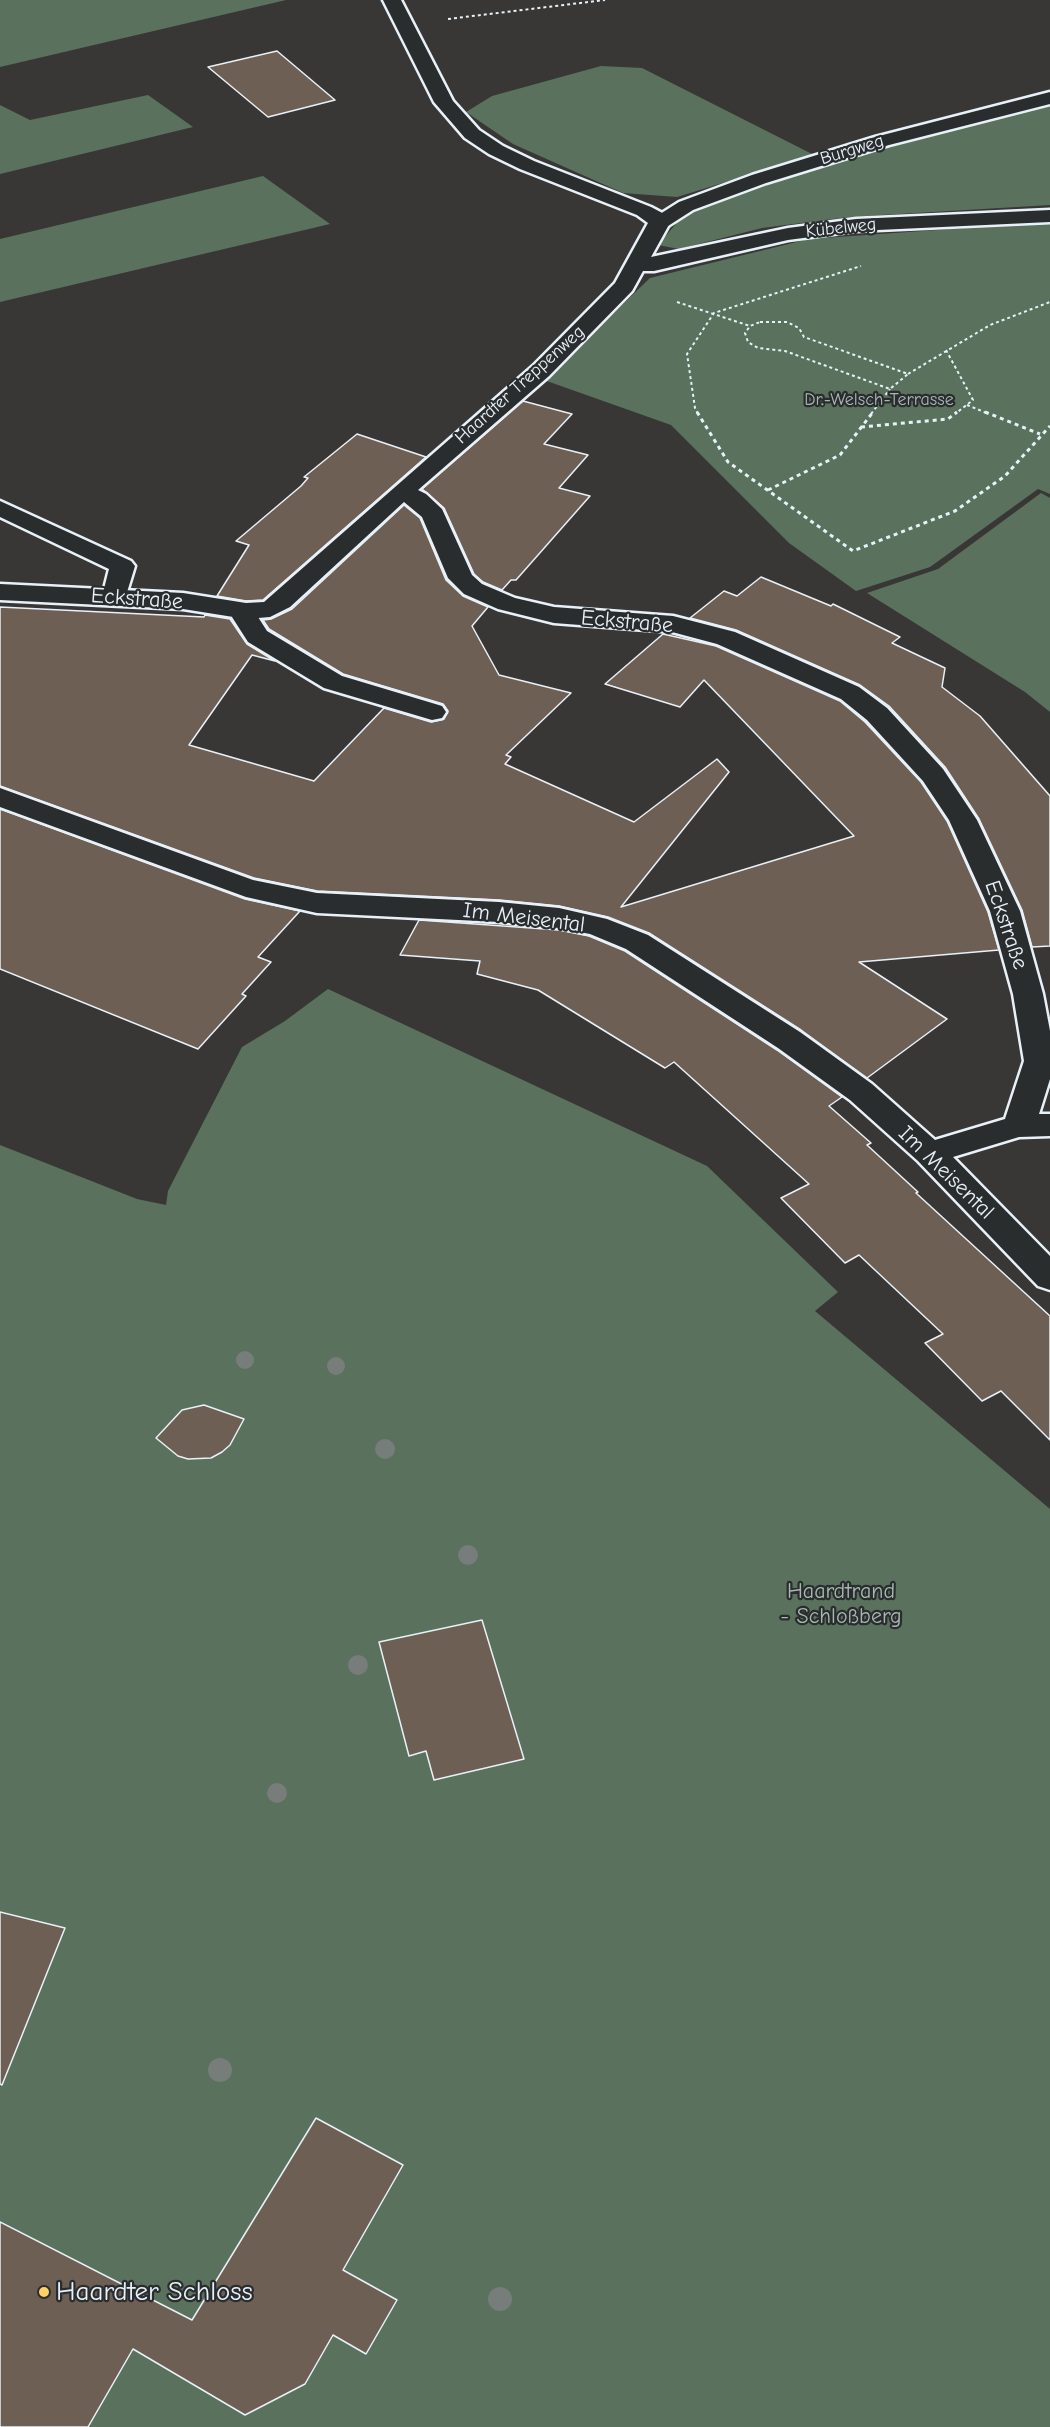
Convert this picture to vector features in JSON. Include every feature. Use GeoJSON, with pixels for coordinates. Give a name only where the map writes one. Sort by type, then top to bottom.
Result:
{"type":"FeatureCollection","features":[{"type":"Feature","properties":{"kind":"street"},"geometry":{"type":"LineString","coordinates":[[392,1],[444,102],[454,117],[472,134],[496,150],[527,165],[644,211],[660,221]]}},
{"type":"Feature","properties":{"kind":"street","name":"Burgweg"},"geometry":{"type":"LineString","coordinates":[[660,221],[686,206],[759,179],[882,141],[1050,98]]}},
{"type":"Feature","properties":{"kind":"street","name":"Kübelweg"},"geometry":{"type":"LineString","coordinates":[[634,264],[654,264],[788,234],[856,225],[1050,216]]}},
{"type":"Feature","properties":{"kind":"street","name":"Haardter Treppenweg"},"geometry":{"type":"LineString","coordinates":[[401,492],[541,371],[624,286],[634,264],[651,241],[660,221]]}},
{"type":"Feature","properties":{"kind":"street","name":"Eckstraße"},"geometry":{"type":"LineString","coordinates":[[0,591],[183,601],[246,611],[270,609],[281,602],[401,492],[417,499],[433,514],[461,578],[473,589],[489,597],[554,615],[673,624],[726,638],[850,693],[891,728],[933,775],[963,820],[1005,911],[1028,994],[1040,1061],[1035,1125],[930,1153]]}},
{"type":"Feature","properties":{"kind":"street"},"geometry":{"type":"LineString","coordinates":[[0,508],[122,566],[115,597]]}},
{"type":"Feature","properties":{"kind":"street"},"geometry":{"type":"LineString","coordinates":[[246,611],[244,617],[257,636],[333,682],[432,711]]}},
{"type":"Feature","properties":{"kind":"street","name":"Im Meisental"},"geometry":{"type":"LineString","coordinates":[[0,796],[204,875],[287,898],[317,903],[499,912],[559,918],[597,926],[637,942],[789,1040],[861,1092],[930,1153],[1050,1277]]}},
{"type":"Feature","properties":{"kind":"path"},"geometry":{"type":"LineString","coordinates":[[405,24],[605,0]]}},
{"type":"Feature","properties":{"kind":"path"},"geometry":{"type":"LineString","coordinates":[[862,266],[714,314],[687,354],[695,408],[728,462],[853,551],[955,511],[1005,476],[1040,434],[1050,426]]}},
{"type":"Feature","properties":{"kind":"path"},"geometry":{"type":"LineString","coordinates":[[768,490],[840,455],[890,389],[908,374],[990,325],[1050,302]]}},
{"type":"Feature","properties":{"kind":"path"},"geometry":{"type":"LineString","coordinates":[[714,314],[750,326]]}},
{"type":"Feature","properties":{"kind":"path"},"geometry":{"type":"LineString","coordinates":[[890,389],[785,351],[758,348],[746,339],[745,333],[750,326],[765,321],[787,322],[800,328],[804,337],[908,374]]}},
{"type":"Feature","properties":{"kind":"path"},"geometry":{"type":"LineString","coordinates":[[861,427],[948,419],[973,400],[946,351]]}},
{"type":"Feature","properties":{"kind":"path"},"geometry":{"type":"LineString","coordinates":[[967,405],[1040,434]]}},
{"type":"Feature","properties":{"kind":"green space"},"geometry":{"type":"Polygon","coordinates":[[[0,0],[286,0],[0,67],[0,0]]]}},
{"type":"Feature","properties":{"kind":"green space"},"geometry":{"type":"Polygon","coordinates":[[[601,66],[642,68],[814,155],[677,197],[623,193],[513,144],[466,112],[492,96],[601,66]]]}},
{"type":"Feature","properties":{"kind":"green space"},"geometry":{"type":"Polygon","coordinates":[[[148,95],[193,127],[0,174],[0,105],[30,120],[148,95]]]}},
{"type":"Feature","properties":{"kind":"green space"},"geometry":{"type":"Polygon","coordinates":[[[1050,104],[1050,205],[849,217],[762,228],[679,249],[658,245],[685,213],[735,193],[888,144],[1050,104]]]}},
{"type":"Feature","properties":{"kind":"green space"},"geometry":{"type":"Polygon","coordinates":[[[263,176],[330,224],[0,302],[0,239],[263,176]]]}},
{"type":"Feature","properties":{"kind":"green space","name":"Dr.-Welsch-Terrasse"},"geometry":{"type":"Polygon","coordinates":[[[1050,222],[1050,494],[1038,489],[930,567],[856,591],[789,543],[671,425],[544,380],[650,278],[809,239],[1050,222]]]}},
{"type":"Feature","properties":{"kind":"green space"},"geometry":{"type":"Polygon","coordinates":[[[1041,493],[1050,498],[1050,712],[1025,692],[867,593],[938,569],[1041,493]]]}},
{"type":"Feature","properties":{"kind":"green space","name":"Haardtrand - Schloßberg"},"geometry":{"type":"Polygon","coordinates":[[[328,989],[707,1166],[838,1292],[815,1311],[1050,1509],[1050,2427],[0,2427],[0,1145],[137,1199],[166,1205],[168,1191],[242,1047],[285,1021],[328,989]]]}},
{"type":"Feature","properties":{"kind":"building"},"geometry":{"type":"Polygon","coordinates":[[[277,51],[335,100],[268,117],[208,67],[277,51]]]}},
{"type":"Feature","properties":{"kind":"building"},"geometry":{"type":"Polygon","coordinates":[[[523,401],[572,414],[544,444],[588,455],[559,488],[590,496],[516,580],[511,580],[502,590],[483,582],[474,574],[444,508],[422,489],[523,401]]]}},
{"type":"Feature","properties":{"kind":"building"},"geometry":{"type":"Polygon","coordinates":[[[357,434],[426,457],[263,600],[246,601],[217,596],[249,545],[236,541],[301,486],[308,478],[304,477],[357,434]]]}},
{"type":"Feature","properties":{"kind":"building"},"geometry":{"type":"Polygon","coordinates":[[[404,505],[420,518],[446,580],[463,596],[488,607],[472,626],[499,675],[571,693],[506,755],[511,757],[505,764],[634,822],[717,759],[729,772],[621,907],[854,836],[704,680],[680,707],[605,684],[663,634],[716,646],[840,701],[865,722],[921,782],[947,821],[988,912],[999,950],[859,962],[947,1019],[867,1078],[801,1030],[649,933],[608,917],[559,906],[499,900],[317,891],[254,878],[0,786],[0,607],[204,617],[205,615],[230,619],[247,644],[275,661],[252,655],[189,745],[314,781],[384,708],[431,722],[444,719],[448,711],[443,704],[343,674],[269,629],[263,620],[271,619],[292,609],[404,505]]]}},
{"type":"Feature","properties":{"kind":"building"},"geometry":{"type":"Polygon","coordinates":[[[761,577],[831,606],[833,604],[900,637],[892,643],[945,668],[942,687],[980,716],[1050,796],[1050,946],[1032,947],[1022,910],[979,819],[945,767],[889,706],[860,685],[736,630],[690,618],[724,591],[737,596],[761,577]]]}},
{"type":"Feature","properties":{"kind":"building"},"geometry":{"type":"Polygon","coordinates":[[[0,809],[245,899],[300,911],[258,957],[271,962],[242,994],[246,996],[198,1049],[0,969],[0,809]]]}},
{"type":"Feature","properties":{"kind":"building"},"geometry":{"type":"Polygon","coordinates":[[[419,920],[559,930],[589,936],[625,951],[777,1050],[842,1097],[829,1106],[871,1143],[867,1145],[918,1192],[916,1193],[1050,1316],[1050,1440],[1001,1391],[982,1401],[925,1343],[943,1334],[859,1255],[845,1263],[781,1198],[809,1184],[674,1062],[665,1068],[538,990],[477,974],[480,961],[400,955],[419,920]]]}},
{"type":"Feature","properties":{"kind":"building"},"geometry":{"type":"Polygon","coordinates":[[[204,1405],[244,1419],[230,1445],[222,1452],[211,1458],[188,1459],[178,1456],[156,1438],[182,1410],[204,1405]]]}},
{"type":"Feature","properties":{"kind":"building"},"geometry":{"type":"Polygon","coordinates":[[[482,1620],[524,1759],[434,1780],[426,1751],[409,1756],[379,1642],[482,1620]]]}},
{"type":"Feature","properties":{"kind":"building"},"geometry":{"type":"Polygon","coordinates":[[[0,1912],[65,1928],[2,2085],[0,2084],[0,1912]]]}},
{"type":"Feature","properties":{"kind":"building"},"geometry":{"type":"Polygon","coordinates":[[[316,2118],[403,2165],[343,2270],[397,2300],[366,2354],[333,2335],[305,2384],[245,2415],[133,2349],[88,2427],[0,2427],[0,2222],[192,2320],[316,2118]]]}},
{"type":"Feature","properties":{"kind":"place","name":"Haardter Schloss"},"geometry":{"type":"Point","coordinates":[44,2292]}}]}
